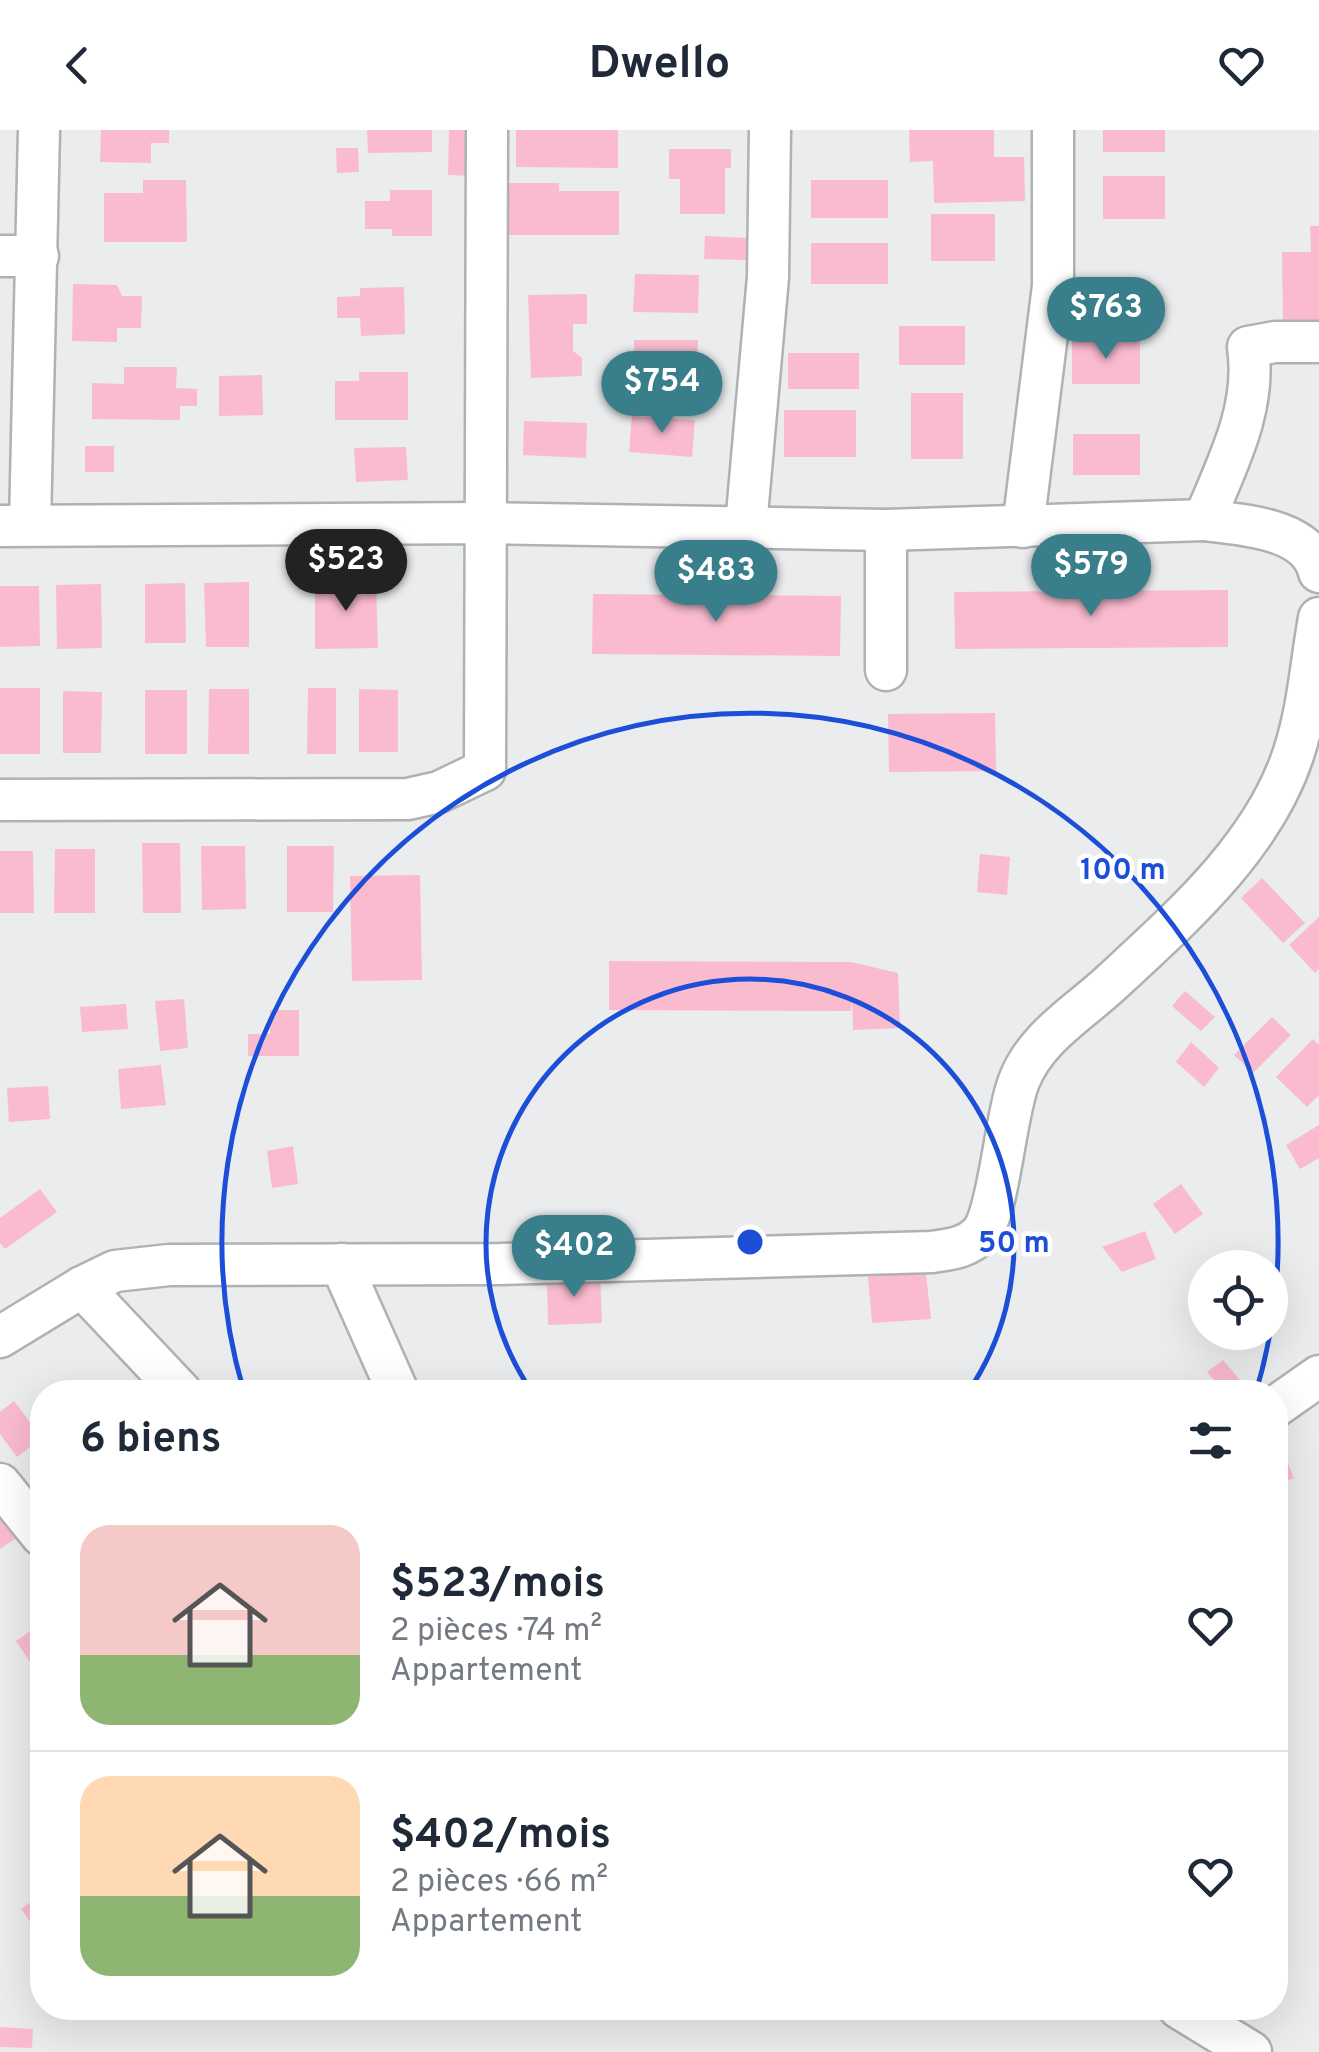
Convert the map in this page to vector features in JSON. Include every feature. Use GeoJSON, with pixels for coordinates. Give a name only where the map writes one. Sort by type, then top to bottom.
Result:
{"type":"FeatureCollection","features":[{"type":"Feature","properties":{"kind":"street"},"geometry":{"type":"LineString","coordinates":[[39,130],[19,256],[15,526],[484,523],[886,530],[1204,520],[1285,535],[1316,560],[1319,572]]}},
{"type":"Feature","properties":{"kind":"street"},"geometry":{"type":"LineString","coordinates":[[0,800],[408,799],[439,792],[485,770],[487,130]]}},
{"type":"Feature","properties":{"kind":"street"},"geometry":{"type":"LineString","coordinates":[[746,526],[768,277],[770,130]]}},
{"type":"Feature","properties":{"kind":"street"},"geometry":{"type":"LineString","coordinates":[[1022,527],[1052,286],[1053,130]]}},
{"type":"Feature","properties":{"kind":"street"},"geometry":{"type":"LineString","coordinates":[[1204,520],[1246,414],[1251,367],[1248,347],[1275,342],[1319,342]]}},
{"type":"Feature","properties":{"kind":"street"},"geometry":{"type":"LineString","coordinates":[[886,530],[886,670]]}},
{"type":"Feature","properties":{"kind":"street"},"geometry":{"type":"LineString","coordinates":[[0,1338],[82,1287],[116,1271],[169,1265],[499,1264],[932,1252],[964,1247],[983,1232],[994,1208],[1006,1124],[1020,1078],[1046,1037],[1168,930],[1217,878],[1262,819],[1293,756],[1307,704],[1319,618]]}},
{"type":"Feature","properties":{"kind":"street"},"geometry":{"type":"LineString","coordinates":[[340,1264],[393,1380]]}},
{"type":"Feature","properties":{"kind":"street"},"geometry":{"type":"LineString","coordinates":[[82,1287],[170,1380]]}},
{"type":"Feature","properties":{"kind":"street"},"geometry":{"type":"LineString","coordinates":[[1288,1398],[1319,1376]]}},
{"type":"Feature","properties":{"kind":"street"},"geometry":{"type":"LineString","coordinates":[[0,1484],[30,1521]]}},
{"type":"Feature","properties":{"kind":"street"},"geometry":{"type":"LineString","coordinates":[[1199,2020],[1251,2052]]}},
{"type":"Feature","properties":{"kind":"building"},"geometry":{"type":"Polygon","coordinates":[[[101,130],[169,130],[169,143],[151,143],[151,163],[100,162],[101,130]]]}},
{"type":"Feature","properties":{"kind":"building"},"geometry":{"type":"Polygon","coordinates":[[[367,130],[432,130],[432,152],[368,153],[367,130]]]}},
{"type":"Feature","properties":{"kind":"building"},"geometry":{"type":"Polygon","coordinates":[[[449,130],[471,130],[471,176],[448,175],[449,130]]]}},
{"type":"Feature","properties":{"kind":"building"},"geometry":{"type":"Polygon","coordinates":[[[516,130],[618,130],[618,168],[516,167],[516,130]]]}},
{"type":"Feature","properties":{"kind":"building"},"geometry":{"type":"Polygon","coordinates":[[[909,130],[994,130],[994,157],[1024,157],[1025,201],[934,203],[933,161],[910,162],[909,130]]]}},
{"type":"Feature","properties":{"kind":"building"},"geometry":{"type":"Polygon","coordinates":[[[1103,130],[1165,130],[1165,152],[1103,152],[1103,130]]]}},
{"type":"Feature","properties":{"kind":"building"},"geometry":{"type":"Polygon","coordinates":[[[336,148],[358,148],[359,172],[337,173],[336,148]]]}},
{"type":"Feature","properties":{"kind":"building"},"geometry":{"type":"Polygon","coordinates":[[[669,149],[731,149],[731,168],[725,168],[725,214],[680,214],[680,179],[669,179],[669,149]]]}},
{"type":"Feature","properties":{"kind":"building"},"geometry":{"type":"Polygon","coordinates":[[[1103,176],[1165,176],[1165,219],[1103,219],[1103,176]]]}},
{"type":"Feature","properties":{"kind":"building"},"geometry":{"type":"Polygon","coordinates":[[[143,180],[186,180],[187,242],[104,242],[104,193],[143,193],[143,180]]]}},
{"type":"Feature","properties":{"kind":"building"},"geometry":{"type":"Polygon","coordinates":[[[811,180],[888,180],[888,218],[811,218],[811,180]]]}},
{"type":"Feature","properties":{"kind":"building"},"geometry":{"type":"Polygon","coordinates":[[[509,183],[559,183],[559,191],[619,191],[619,235],[509,235],[509,183]]]}},
{"type":"Feature","properties":{"kind":"building"},"geometry":{"type":"Polygon","coordinates":[[[390,190],[432,190],[432,236],[392,236],[392,229],[365,229],[365,201],[390,201],[390,190]]]}},
{"type":"Feature","properties":{"kind":"building"},"geometry":{"type":"Polygon","coordinates":[[[931,214],[995,214],[995,261],[931,261],[931,214]]]}},
{"type":"Feature","properties":{"kind":"building"},"geometry":{"type":"Polygon","coordinates":[[[1310,226],[1319,226],[1319,323],[1283,324],[1282,252],[1311,252],[1310,226]]]}},
{"type":"Feature","properties":{"kind":"building"},"geometry":{"type":"Polygon","coordinates":[[[705,236],[747,238],[746,260],[704,259],[705,236]]]}},
{"type":"Feature","properties":{"kind":"building"},"geometry":{"type":"Polygon","coordinates":[[[811,243],[888,243],[888,284],[811,284],[811,243]]]}},
{"type":"Feature","properties":{"kind":"building"},"geometry":{"type":"Polygon","coordinates":[[[635,274],[699,275],[698,313],[633,312],[635,274]]]}},
{"type":"Feature","properties":{"kind":"building"},"geometry":{"type":"Polygon","coordinates":[[[1076,278],[1140,278],[1140,318],[1076,318],[1076,278]]]}},
{"type":"Feature","properties":{"kind":"building"},"geometry":{"type":"Polygon","coordinates":[[[73,284],[117,285],[122,296],[142,296],[141,328],[117,328],[117,342],[72,341],[73,284]]]}},
{"type":"Feature","properties":{"kind":"building"},"geometry":{"type":"Polygon","coordinates":[[[404,287],[405,334],[361,336],[360,318],[337,318],[337,297],[360,296],[360,288],[404,287]]]}},
{"type":"Feature","properties":{"kind":"building"},"geometry":{"type":"Polygon","coordinates":[[[587,294],[587,324],[573,324],[573,351],[582,358],[582,376],[531,378],[528,295],[587,294]]]}},
{"type":"Feature","properties":{"kind":"building"},"geometry":{"type":"Polygon","coordinates":[[[899,326],[965,326],[965,365],[899,365],[899,326]]]}},
{"type":"Feature","properties":{"kind":"building"},"geometry":{"type":"Polygon","coordinates":[[[634,340],[698,340],[697,377],[634,376],[634,340]]]}},
{"type":"Feature","properties":{"kind":"building"},"geometry":{"type":"Polygon","coordinates":[[[1072,340],[1140,340],[1140,384],[1072,384],[1072,340]]]}},
{"type":"Feature","properties":{"kind":"building"},"geometry":{"type":"Polygon","coordinates":[[[788,353],[859,353],[859,389],[788,389],[788,353]]]}},
{"type":"Feature","properties":{"kind":"building"},"geometry":{"type":"Polygon","coordinates":[[[124,367],[177,367],[176,388],[197,389],[197,406],[180,406],[180,420],[92,419],[92,383],[124,384],[124,367]]]}},
{"type":"Feature","properties":{"kind":"building"},"geometry":{"type":"Polygon","coordinates":[[[359,372],[408,372],[408,420],[335,420],[335,381],[359,381],[359,372]]]}},
{"type":"Feature","properties":{"kind":"building"},"geometry":{"type":"Polygon","coordinates":[[[262,375],[263,415],[219,416],[219,376],[262,375]]]}},
{"type":"Feature","properties":{"kind":"building"},"geometry":{"type":"Polygon","coordinates":[[[911,393],[963,393],[963,459],[911,459],[911,393]]]}},
{"type":"Feature","properties":{"kind":"building"},"geometry":{"type":"Polygon","coordinates":[[[784,410],[856,410],[856,457],[784,457],[784,410]]]}},
{"type":"Feature","properties":{"kind":"building"},"geometry":{"type":"Polygon","coordinates":[[[632,416],[695,420],[692,457],[629,452],[632,416]]]}},
{"type":"Feature","properties":{"kind":"building"},"geometry":{"type":"Polygon","coordinates":[[[524,421],[587,423],[586,458],[523,455],[524,421]]]}},
{"type":"Feature","properties":{"kind":"building"},"geometry":{"type":"Polygon","coordinates":[[[1073,434],[1140,434],[1140,475],[1073,475],[1073,434]]]}},
{"type":"Feature","properties":{"kind":"building"},"geometry":{"type":"Polygon","coordinates":[[[85,446],[114,446],[114,472],[85,472],[85,446]]]}},
{"type":"Feature","properties":{"kind":"building"},"geometry":{"type":"Polygon","coordinates":[[[406,447],[408,480],[356,482],[354,448],[406,447]]]}},
{"type":"Feature","properties":{"kind":"building"},"geometry":{"type":"Polygon","coordinates":[[[315,580],[376,580],[378,648],[315,649],[315,580]]]}},
{"type":"Feature","properties":{"kind":"building"},"geometry":{"type":"Polygon","coordinates":[[[249,582],[249,647],[206,647],[204,583],[249,582]]]}},
{"type":"Feature","properties":{"kind":"building"},"geometry":{"type":"Polygon","coordinates":[[[185,583],[186,643],[145,643],[145,584],[185,583]]]}},
{"type":"Feature","properties":{"kind":"building"},"geometry":{"type":"Polygon","coordinates":[[[101,584],[102,648],[57,649],[56,585],[101,584]]]}},
{"type":"Feature","properties":{"kind":"building"},"geometry":{"type":"Polygon","coordinates":[[[0,586],[39,586],[40,646],[0,647],[0,586]]]}},
{"type":"Feature","properties":{"kind":"building"},"geometry":{"type":"Polygon","coordinates":[[[1228,590],[1228,647],[955,649],[954,592],[1228,590]]]}},
{"type":"Feature","properties":{"kind":"building"},"geometry":{"type":"Polygon","coordinates":[[[593,594],[841,596],[840,656],[592,654],[593,594]]]}},
{"type":"Feature","properties":{"kind":"building"},"geometry":{"type":"Polygon","coordinates":[[[0,688],[40,688],[40,754],[0,754],[0,688]]]}},
{"type":"Feature","properties":{"kind":"building"},"geometry":{"type":"Polygon","coordinates":[[[308,688],[336,688],[336,754],[307,754],[308,688]]]}},
{"type":"Feature","properties":{"kind":"building"},"geometry":{"type":"Polygon","coordinates":[[[209,689],[249,689],[249,754],[208,754],[209,689]]]}},
{"type":"Feature","properties":{"kind":"building"},"geometry":{"type":"Polygon","coordinates":[[[359,689],[398,690],[398,752],[359,752],[359,689]]]}},
{"type":"Feature","properties":{"kind":"building"},"geometry":{"type":"Polygon","coordinates":[[[145,690],[187,690],[187,754],[145,754],[145,690]]]}},
{"type":"Feature","properties":{"kind":"building"},"geometry":{"type":"Polygon","coordinates":[[[63,691],[102,692],[101,753],[63,753],[63,691]]]}},
{"type":"Feature","properties":{"kind":"building"},"geometry":{"type":"Polygon","coordinates":[[[995,713],[996,771],[889,772],[888,714],[995,713]]]}},
{"type":"Feature","properties":{"kind":"building"},"geometry":{"type":"Polygon","coordinates":[[[142,843],[180,843],[181,913],[143,913],[142,843]]]}},
{"type":"Feature","properties":{"kind":"building"},"geometry":{"type":"Polygon","coordinates":[[[201,846],[245,846],[246,909],[202,910],[201,846]]]}},
{"type":"Feature","properties":{"kind":"building"},"geometry":{"type":"Polygon","coordinates":[[[287,846],[334,846],[333,912],[287,912],[287,846]]]}},
{"type":"Feature","properties":{"kind":"building"},"geometry":{"type":"Polygon","coordinates":[[[55,849],[95,849],[95,913],[54,913],[55,849]]]}},
{"type":"Feature","properties":{"kind":"building"},"geometry":{"type":"Polygon","coordinates":[[[0,851],[33,851],[34,913],[0,913],[0,851]]]}},
{"type":"Feature","properties":{"kind":"building"},"geometry":{"type":"Polygon","coordinates":[[[980,854],[1010,857],[1007,895],[977,892],[980,854]]]}},
{"type":"Feature","properties":{"kind":"building"},"geometry":{"type":"Polygon","coordinates":[[[420,875],[422,980],[352,981],[350,876],[420,875]]]}},
{"type":"Feature","properties":{"kind":"building"},"geometry":{"type":"Polygon","coordinates":[[[1262,878],[1305,923],[1283,943],[1241,898],[1262,878]]]}},
{"type":"Feature","properties":{"kind":"building"},"geometry":{"type":"Polygon","coordinates":[[[1319,917],[1319,969],[1315,973],[1289,945],[1319,917]]]}},
{"type":"Feature","properties":{"kind":"building"},"geometry":{"type":"Polygon","coordinates":[[[609,961],[851,962],[898,973],[900,1028],[853,1030],[852,995],[851,1011],[609,1010],[609,961]]]}},
{"type":"Feature","properties":{"kind":"building"},"geometry":{"type":"Polygon","coordinates":[[[1185,991],[1215,1017],[1201,1031],[1172,1006],[1185,991]]]}},
{"type":"Feature","properties":{"kind":"building"},"geometry":{"type":"Polygon","coordinates":[[[184,999],[188,1048],[160,1051],[155,1001],[184,999]]]}},
{"type":"Feature","properties":{"kind":"building"},"geometry":{"type":"Polygon","coordinates":[[[126,1004],[128,1029],[82,1032],[80,1007],[126,1004]]]}},
{"type":"Feature","properties":{"kind":"building"},"geometry":{"type":"Polygon","coordinates":[[[270,1010],[299,1010],[299,1056],[248,1056],[248,1034],[270,1034],[270,1010]]]}},
{"type":"Feature","properties":{"kind":"building"},"geometry":{"type":"Polygon","coordinates":[[[1272,1017],[1291,1035],[1253,1073],[1234,1055],[1272,1017]]]}},
{"type":"Feature","properties":{"kind":"building"},"geometry":{"type":"Polygon","coordinates":[[[1313,1039],[1319,1045],[1319,1095],[1307,1107],[1276,1077],[1313,1039]]]}},
{"type":"Feature","properties":{"kind":"building"},"geometry":{"type":"Polygon","coordinates":[[[1191,1042],[1219,1068],[1204,1087],[1176,1062],[1191,1042]]]}},
{"type":"Feature","properties":{"kind":"building"},"geometry":{"type":"Polygon","coordinates":[[[161,1065],[166,1105],[121,1109],[118,1069],[161,1065]]]}},
{"type":"Feature","properties":{"kind":"building"},"geometry":{"type":"Polygon","coordinates":[[[48,1086],[50,1119],[9,1122],[7,1088],[48,1086]]]}},
{"type":"Feature","properties":{"kind":"building"},"geometry":{"type":"Polygon","coordinates":[[[1319,1125],[1319,1158],[1300,1169],[1286,1145],[1319,1125]]]}},
{"type":"Feature","properties":{"kind":"building"},"geometry":{"type":"Polygon","coordinates":[[[293,1146],[298,1184],[272,1188],[267,1151],[293,1146]]]}},
{"type":"Feature","properties":{"kind":"building"},"geometry":{"type":"Polygon","coordinates":[[[1181,1184],[1203,1214],[1175,1234],[1153,1204],[1181,1184]]]}},
{"type":"Feature","properties":{"kind":"building"},"geometry":{"type":"Polygon","coordinates":[[[40,1189],[57,1212],[5,1249],[0,1243],[0,1218],[40,1189]]]}},
{"type":"Feature","properties":{"kind":"building"},"geometry":{"type":"Polygon","coordinates":[[[1145,1231],[1156,1259],[1122,1272],[1102,1247],[1145,1231]]]}},
{"type":"Feature","properties":{"kind":"building"},"geometry":{"type":"Polygon","coordinates":[[[925,1265],[931,1319],[872,1323],[868,1276],[925,1265]]]}},
{"type":"Feature","properties":{"kind":"building"},"geometry":{"type":"Polygon","coordinates":[[[600,1275],[602,1323],[548,1325],[547,1277],[600,1275]]]}},
{"type":"Feature","properties":{"kind":"building"},"geometry":{"type":"Polygon","coordinates":[[[1223,1360],[1240,1380],[1214,1380],[1207,1372],[1223,1360]]]}},
{"type":"Feature","properties":{"kind":"building"},"geometry":{"type":"Polygon","coordinates":[[[14,1401],[30,1422],[30,1447],[17,1457],[0,1434],[0,1412],[14,1401]]]}},
{"type":"Feature","properties":{"kind":"building"},"geometry":{"type":"Polygon","coordinates":[[[14,1510],[28,1530],[0,1549],[0,1520],[14,1510]]]}},
{"type":"Feature","properties":{"kind":"building"},"geometry":{"type":"Polygon","coordinates":[[[30,1631],[30,1662],[16,1641],[30,1631]]]}},
{"type":"Feature","properties":{"kind":"building"},"geometry":{"type":"Polygon","coordinates":[[[30,1902],[30,1922],[21,1909],[30,1902]]]}},
{"type":"Feature","properties":{"kind":"building"},"geometry":{"type":"Polygon","coordinates":[[[0,2027],[33,2029],[32,2048],[0,2047],[0,2027]]]}}]}
